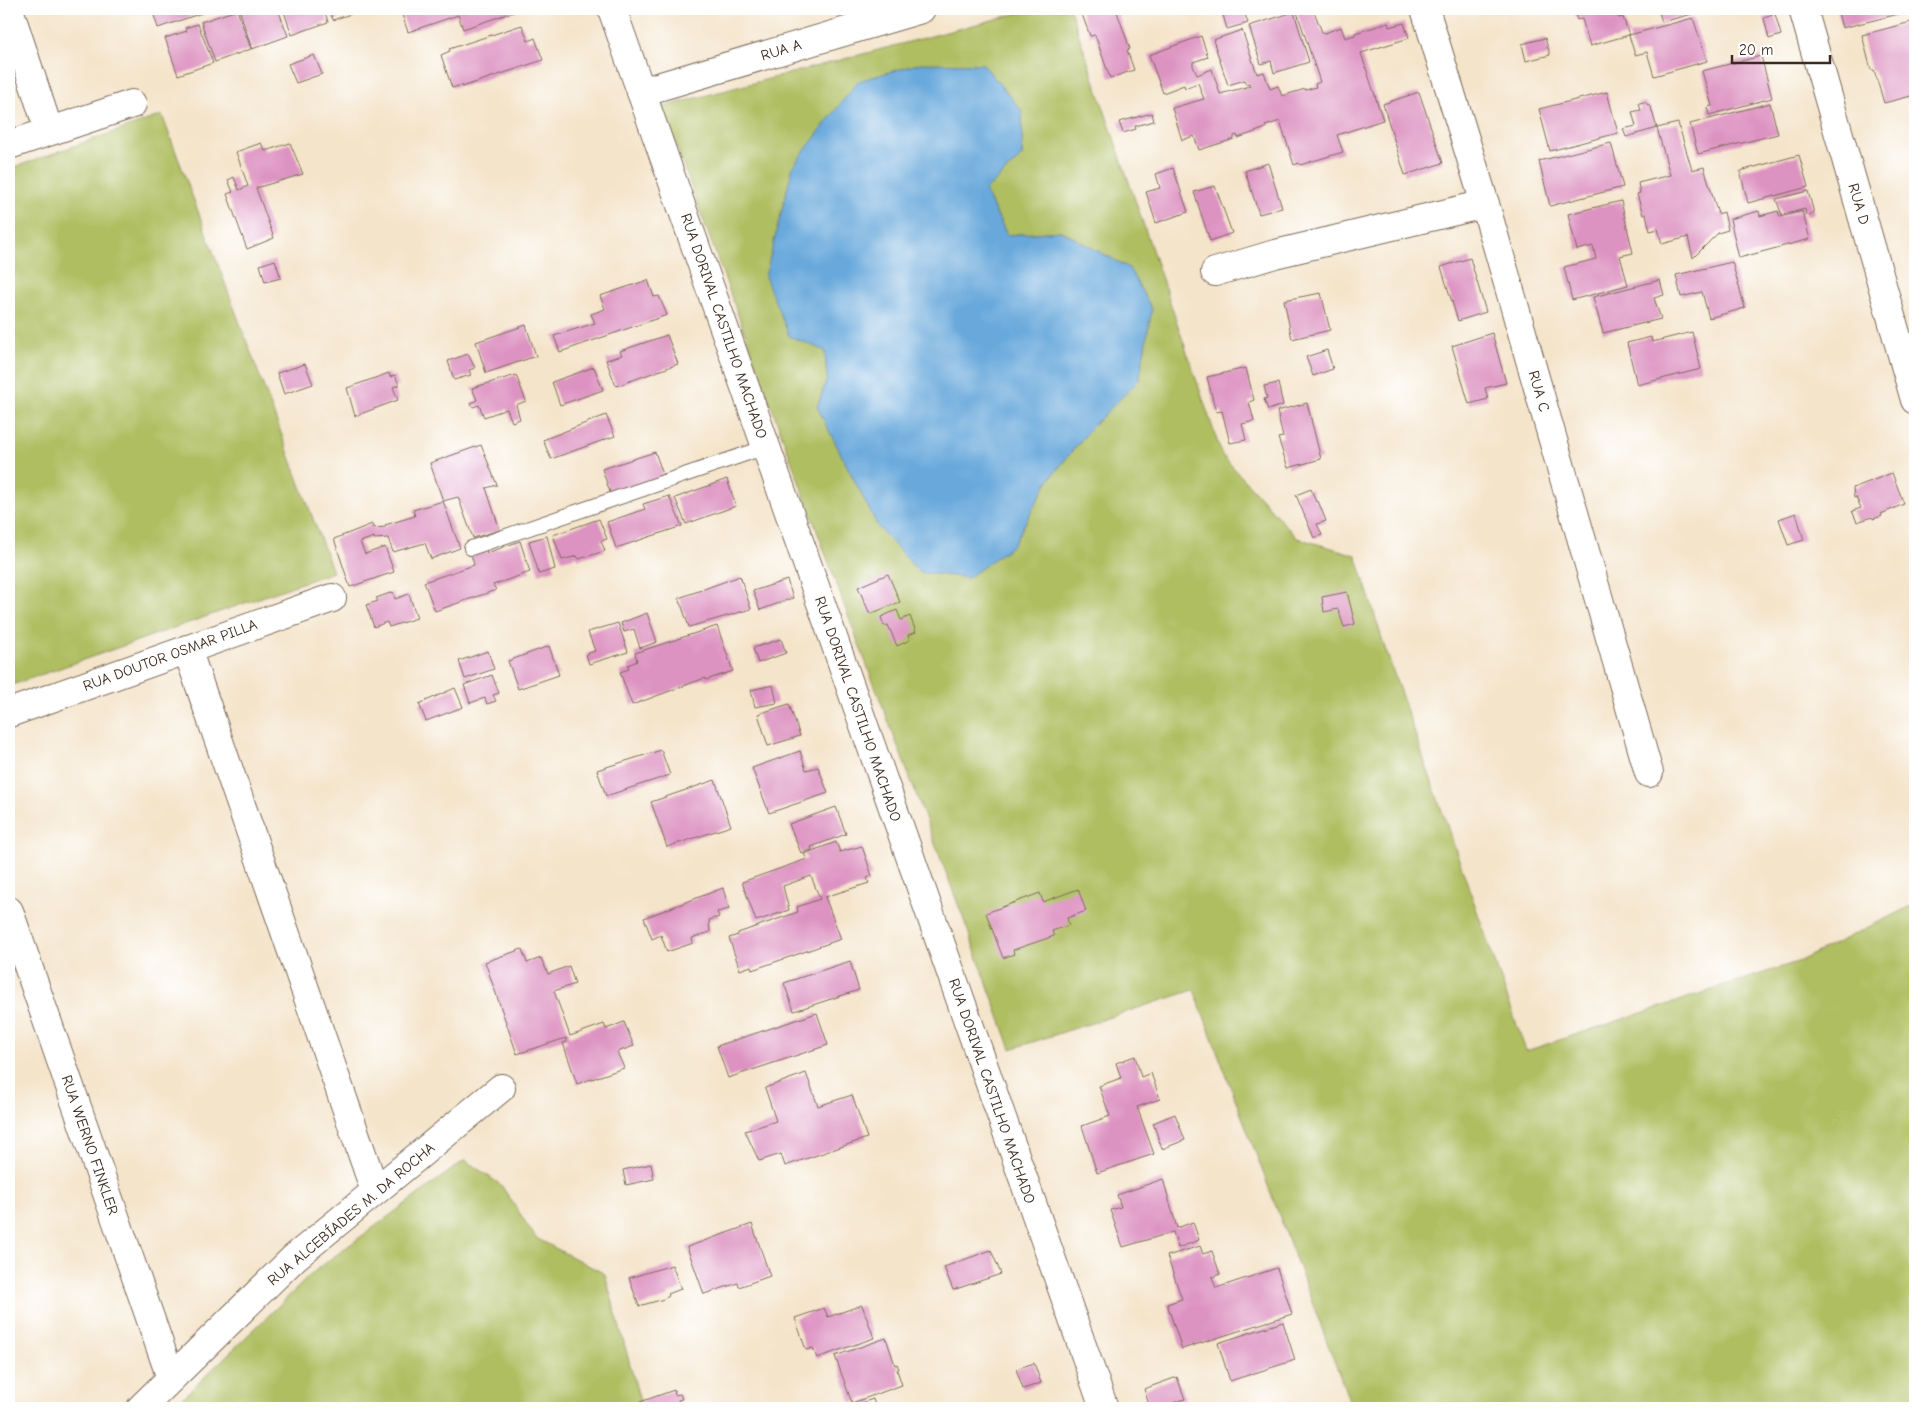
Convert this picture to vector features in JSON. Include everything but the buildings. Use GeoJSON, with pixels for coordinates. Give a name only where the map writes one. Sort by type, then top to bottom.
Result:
{"type":"FeatureCollection","features":[{"type":"Feature","properties":{"kind":"street"},"geometry":{"type":"LineString","coordinates":[[9,9],[49,131]]}},
{"type":"Feature","properties":{"kind":"street","name":"RUA DORIVAL CASTILHO MACHADO"},"geometry":{"type":"LineString","coordinates":[[612,9],[1104,1408]]}},
{"type":"Feature","properties":{"kind":"street","name":"RUA A"},"geometry":{"type":"LineString","coordinates":[[642,92],[921,9]]}},
{"type":"Feature","properties":{"kind":"street","name":"RUA C"},"geometry":{"type":"LineString","coordinates":[[1425,9],[1485,204],[1649,773]]}},
{"type":"Feature","properties":{"kind":"street","name":"RUA D"},"geometry":{"type":"LineString","coordinates":[[1803,9],[1915,400]]}},
{"type":"Feature","properties":{"kind":"street"},"geometry":{"type":"LineString","coordinates":[[9,144],[132,104]]}},
{"type":"Feature","properties":{"kind":"street"},"geometry":{"type":"LineString","coordinates":[[1215,272],[1275,254],[1485,204]]}},
{"type":"Feature","properties":{"kind":"street","name":"RUA DOUTOR OSMAR PILLA"},"geometry":{"type":"LineString","coordinates":[[9,713],[332,598]]}},
{"type":"Feature","properties":{"kind":"street"},"geometry":{"type":"LineString","coordinates":[[187,649],[375,1191]]}},
{"type":"Feature","properties":{"kind":"street","name":"RUA WERNO FINKLER"},"geometry":{"type":"LineString","coordinates":[[9,911],[171,1378]]}},
{"type":"Feature","properties":{"kind":"street","name":"RUA ALCEBÍADES M. DA ROCHA"},"geometry":{"type":"LineString","coordinates":[[141,1408],[294,1258],[501,1088]]}},
{"type":"Feature","properties":{"kind":"lane"},"geometry":{"type":"LineString","coordinates":[[471,548],[766,447]]}},
{"type":"Feature","properties":{"kind":"green space"},"geometry":{"type":"Polygon","coordinates":[[[1034,9],[1070,9],[1222,455],[1297,538],[1356,555],[1385,648],[1526,1051],[1800,961],[1915,904],[1915,1408],[1352,1408],[1194,990],[1011,1049],[847,613],[662,107],[1034,9]],[[1022,111],[825,351],[827,379],[817,407],[1013,545],[1048,481],[1090,429],[1129,268],[1061,231],[1007,235],[985,190],[1022,156],[1022,111]]]}},
{"type":"Feature","properties":{"kind":"green space"},"geometry":{"type":"Polygon","coordinates":[[[162,115],[333,572],[9,686],[9,169],[162,115]]]}},
{"type":"Feature","properties":{"kind":"green space"},"geometry":{"type":"Polygon","coordinates":[[[465,1160],[501,1185],[536,1238],[605,1274],[642,1408],[172,1408],[317,1269],[465,1160]]]}},
{"type":"Feature","properties":{"kind":"water"},"geometry":{"type":"Polygon","coordinates":[[[921,63],[983,64],[1022,111],[1022,156],[985,191],[1007,235],[1061,231],[1129,268],[1152,309],[1139,380],[1090,429],[1048,481],[1013,545],[968,578],[919,572],[878,527],[817,407],[827,379],[825,351],[789,336],[765,277],[793,166],[858,81],[921,63]]]}}]}
